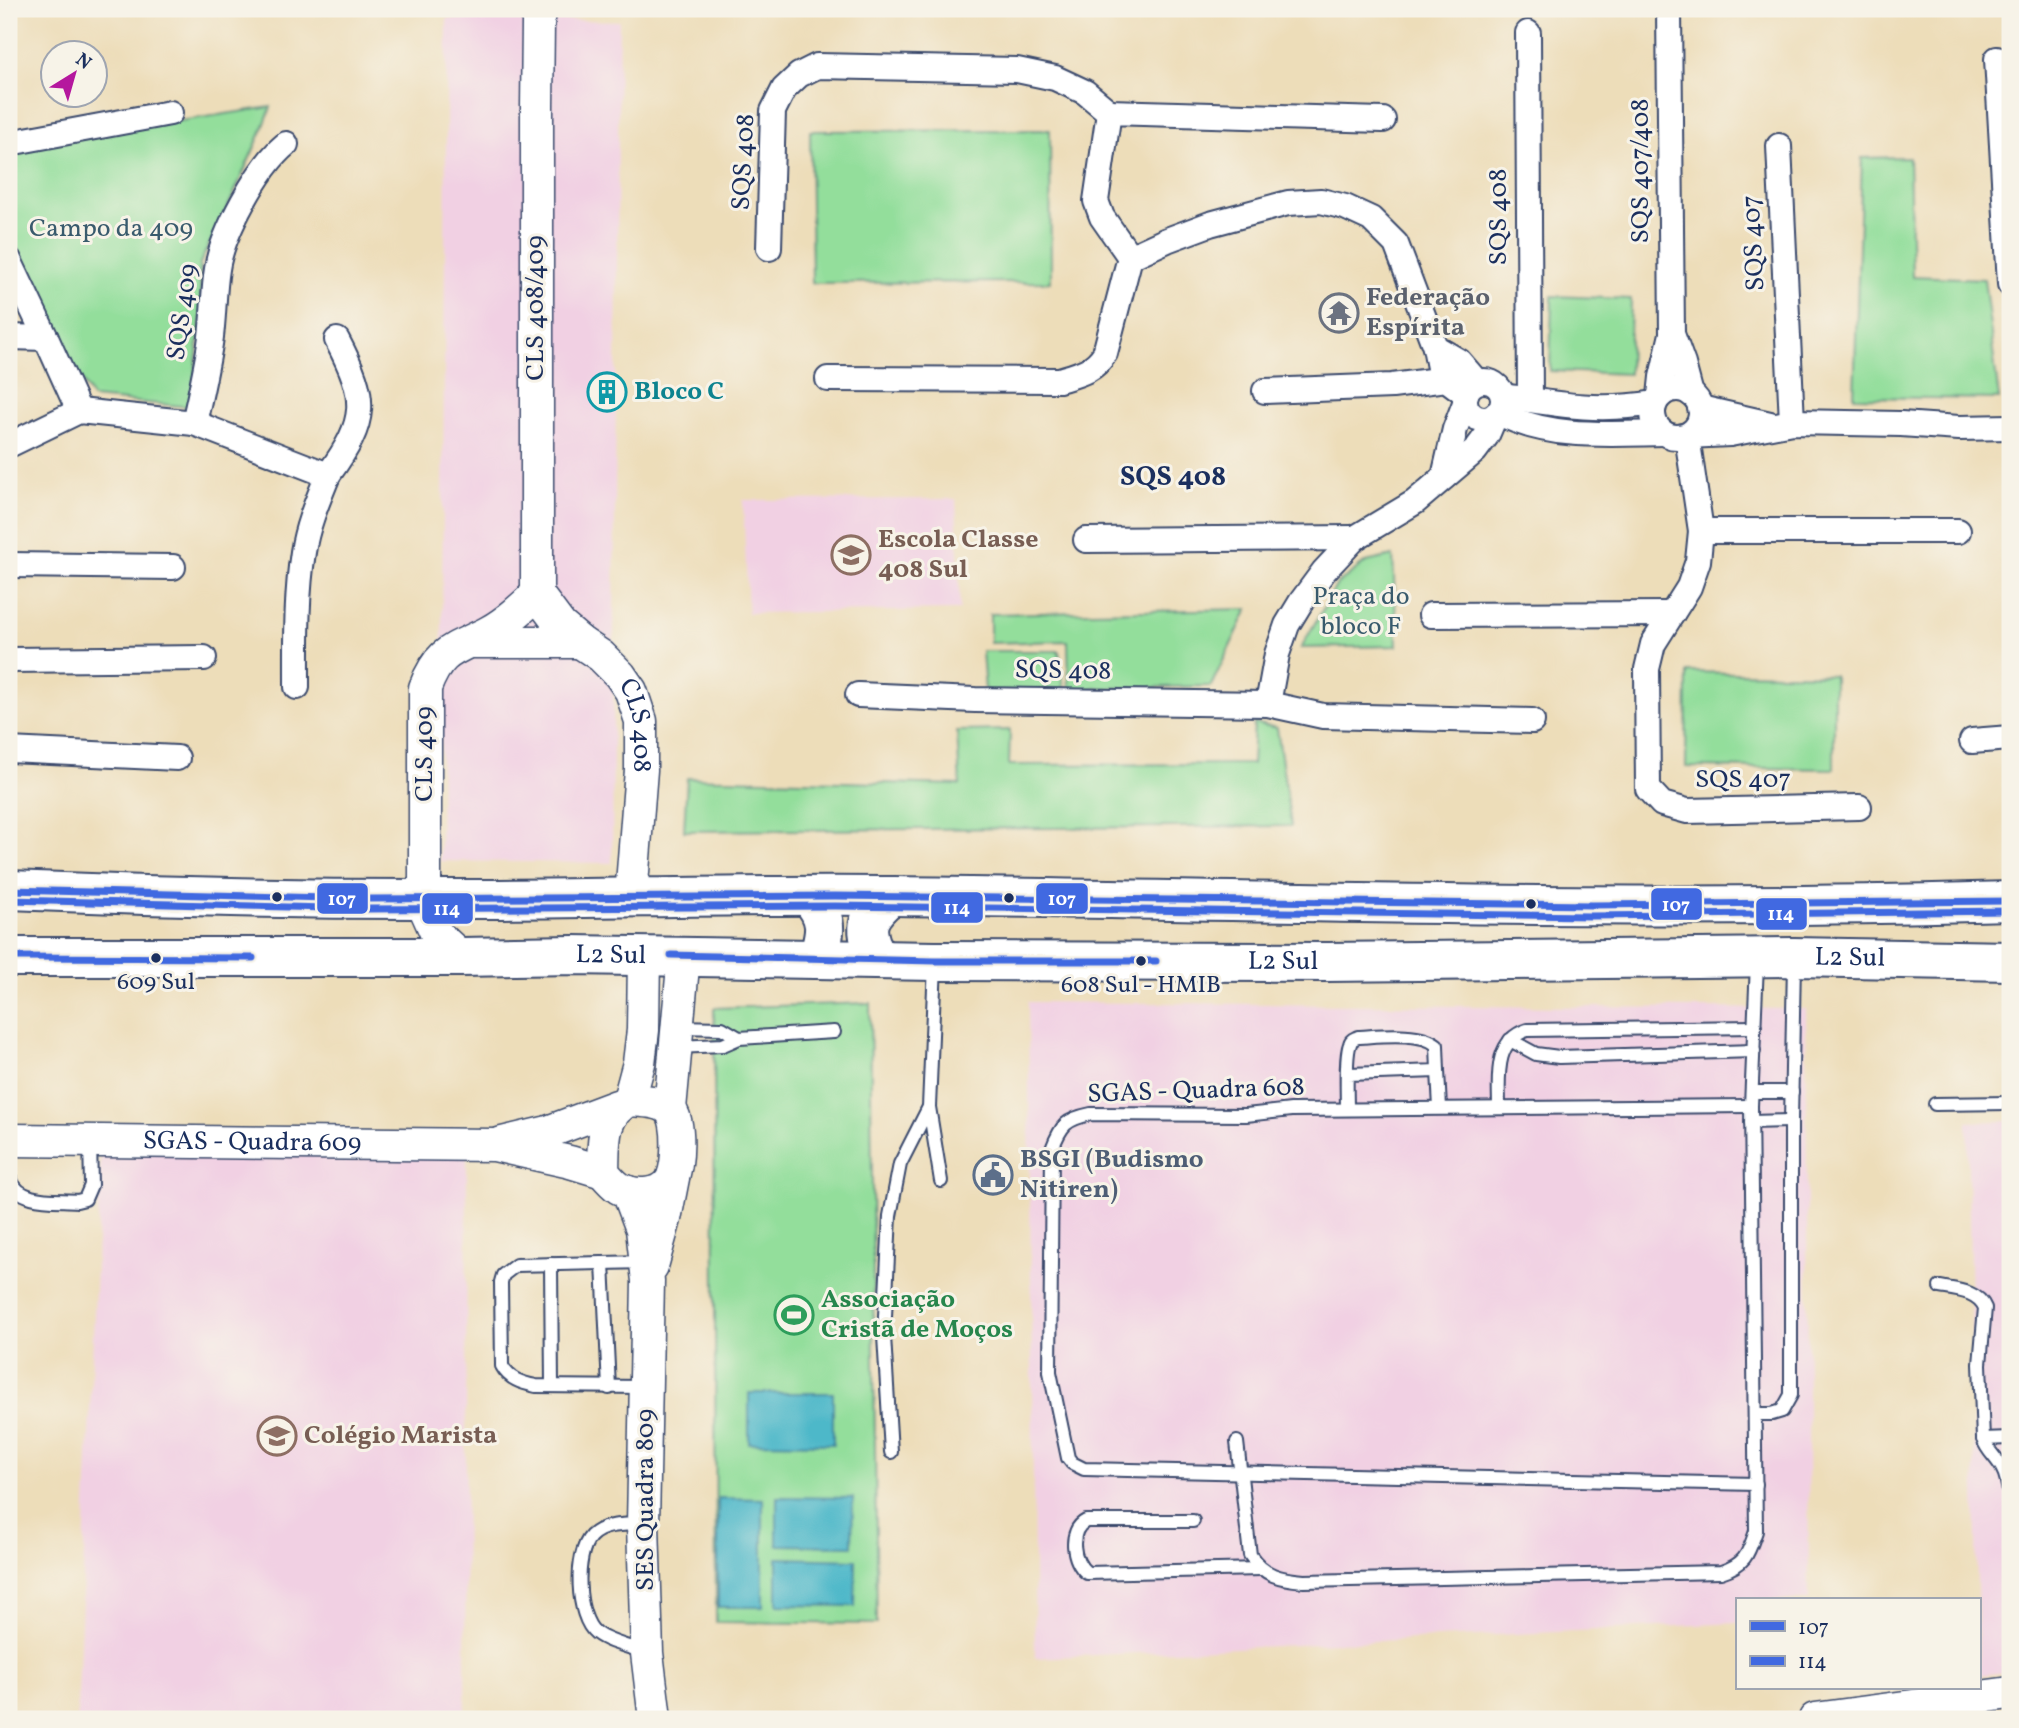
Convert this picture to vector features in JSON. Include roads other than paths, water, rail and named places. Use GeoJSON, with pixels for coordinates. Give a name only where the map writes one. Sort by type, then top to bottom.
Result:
{"type":"FeatureCollection","features":[{"type":"Feature","properties":{"kind":"main road","name":"L2 Sul"},"geometry":{"type":"LineString","coordinates":[[9,890],[187,898],[424,900],[890,896],[1325,904],[1875,905],[2010,901]]}},
{"type":"Feature","properties":{"kind":"main road"},"geometry":{"type":"LineString","coordinates":[[808,896],[819,908],[825,928],[818,959]]}},
{"type":"Feature","properties":{"kind":"main road"},"geometry":{"type":"LineString","coordinates":[[877,960],[868,937],[867,926],[875,909],[890,896]]}},
{"type":"Feature","properties":{"kind":"main road"},"geometry":{"type":"LineString","coordinates":[[181,958],[192,943],[195,928],[187,898]]}},
{"type":"Feature","properties":{"kind":"main road"},"geometry":{"type":"LineString","coordinates":[[1254,903],[1272,914],[1278,928],[1276,947],[1267,961]]}},
{"type":"Feature","properties":{"kind":"main road"},"geometry":{"type":"LineString","coordinates":[[1325,904],[1317,919],[1315,943],[1327,961]]}},
{"type":"Feature","properties":{"kind":"main road"},"geometry":{"type":"LineString","coordinates":[[1805,957],[1823,942],[1825,930],[1824,921],[1812,905]]}},
{"type":"Feature","properties":{"kind":"main road"},"geometry":{"type":"LineString","coordinates":[[1875,905],[1863,921],[1860,932],[1863,942],[1877,959]]}},
{"type":"Feature","properties":{"kind":"main road","name":"L2 Sul"},"geometry":{"type":"LineString","coordinates":[[9,957],[684,955],[935,961],[1805,957],[2010,961]]}},
{"type":"Feature","properties":{"kind":"street","name":"SQS 407/408"},"geometry":{"type":"LineString","coordinates":[[1658,399],[1672,334],[1670,9]]}},
{"type":"Feature","properties":{"kind":"street","name":"CLS 408/409"},"geometry":{"type":"LineString","coordinates":[[537,594],[538,13]]}},
{"type":"Feature","properties":{"kind":"street","name":"SQS 408"},"geometry":{"type":"LineString","coordinates":[[1528,33],[1530,400]]}},
{"type":"Feature","properties":{"kind":"street"},"geometry":{"type":"LineString","coordinates":[[1997,59],[2010,284]]}},
{"type":"Feature","properties":{"kind":"street","name":"SQS 408"},"geometry":{"type":"LineString","coordinates":[[769,248],[773,111],[783,89],[799,75],[817,66],[1017,70],[1055,78],[1085,92],[1109,112]]}},
{"type":"Feature","properties":{"kind":"street"},"geometry":{"type":"LineString","coordinates":[[828,379],[1059,380],[1084,373],[1097,365],[1105,353],[1130,257],[1102,217],[1096,201],[1109,112],[1383,120]]}},
{"type":"Feature","properties":{"kind":"street"},"geometry":{"type":"LineString","coordinates":[[9,143],[170,113]]}},
{"type":"Feature","properties":{"kind":"street","name":"SQS 409"},"geometry":{"type":"LineString","coordinates":[[194,423],[211,340],[217,266],[244,201],[268,163],[286,144]]}},
{"type":"Feature","properties":{"kind":"street","name":"SQS 407"},"geometry":{"type":"LineString","coordinates":[[1779,146],[1783,423]]}},
{"type":"Feature","properties":{"kind":"street"},"geometry":{"type":"LineString","coordinates":[[1130,257],[1210,224],[1288,203],[1321,201],[1345,207],[1371,219],[1396,244],[1435,347],[1439,368],[1446,379],[1469,393]]}},
{"type":"Feature","properties":{"kind":"street"},"geometry":{"type":"LineString","coordinates":[[9,260],[79,411]]}},
{"type":"Feature","properties":{"kind":"street","name":"SQS 407/408"},"geometry":{"type":"LineString","coordinates":[[1672,334],[1696,401]]}},
{"type":"Feature","properties":{"kind":"street"},"geometry":{"type":"LineString","coordinates":[[9,337],[46,338]]}},
{"type":"Feature","properties":{"kind":"street"},"geometry":{"type":"LineString","coordinates":[[297,687],[297,596],[303,550],[313,512],[328,475],[346,451],[359,421],[360,396],[352,368],[337,340]]}},
{"type":"Feature","properties":{"kind":"street"},"geometry":{"type":"LineString","coordinates":[[1435,347],[1459,361],[1469,393],[1469,411],[1475,417],[1484,419],[1500,408],[1530,400],[1584,420],[1675,434],[1730,434],[1783,423],[2010,427]]}},
{"type":"Feature","properties":{"kind":"street"},"geometry":{"type":"LineString","coordinates":[[1265,391],[1392,386],[1446,379]]}},
{"type":"Feature","properties":{"kind":"street"},"geometry":{"type":"LineString","coordinates":[[1268,704],[1277,654],[1287,625],[1301,602],[1324,571],[1355,538],[1415,502],[1475,451],[1488,435],[1500,408],[1500,389],[1494,383],[1485,380],[1469,393],[1455,429],[1444,477]]}},
{"type":"Feature","properties":{"kind":"street"},"geometry":{"type":"LineString","coordinates":[[1500,408],[1516,422],[1536,428],[1584,420],[1658,399],[1675,389],[1696,401],[1783,423]]}},
{"type":"Feature","properties":{"kind":"street"},"geometry":{"type":"LineString","coordinates":[[1658,399],[1654,419],[1675,434]]}},
{"type":"Feature","properties":{"kind":"street"},"geometry":{"type":"LineString","coordinates":[[1675,434],[1699,424],[1696,401]]}},
{"type":"Feature","properties":{"kind":"street"},"geometry":{"type":"LineString","coordinates":[[9,445],[79,411],[194,423],[328,475]]}},
{"type":"Feature","properties":{"kind":"street","name":"SQS 407"},"geometry":{"type":"LineString","coordinates":[[1675,434],[1701,531],[1695,570],[1689,587],[1653,645],[1647,669],[1648,789],[1654,797],[1672,808],[1687,811],[1859,807]]}},
{"type":"Feature","properties":{"kind":"street"},"geometry":{"type":"LineString","coordinates":[[1701,531],[1958,531]]}},
{"type":"Feature","properties":{"kind":"street"},"geometry":{"type":"LineString","coordinates":[[1086,540],[1355,538]]}},
{"type":"Feature","properties":{"kind":"street"},"geometry":{"type":"LineString","coordinates":[[9,565],[173,568]]}},
{"type":"Feature","properties":{"kind":"street","name":"CLS 408"},"geometry":{"type":"LineString","coordinates":[[537,594],[550,613],[580,642],[601,656],[620,674],[631,691],[641,721],[641,770],[631,897]]}},
{"type":"Feature","properties":{"kind":"street","name":"CLS 409"},"geometry":{"type":"LineString","coordinates":[[461,957],[437,935],[431,925],[424,900],[425,688],[436,664],[447,652],[490,632],[511,618],[537,594]]}},
{"type":"Feature","properties":{"kind":"street"},"geometry":{"type":"LineString","coordinates":[[1431,615],[1672,614]]}},
{"type":"Feature","properties":{"kind":"street"},"geometry":{"type":"LineString","coordinates":[[467,642],[580,642]]}},
{"type":"Feature","properties":{"kind":"street"},"geometry":{"type":"LineString","coordinates":[[9,660],[204,658]]}},
{"type":"Feature","properties":{"kind":"street","name":"SQS 408"},"geometry":{"type":"LineString","coordinates":[[858,695],[975,700],[1268,704],[1324,716],[1532,721]]}},
{"type":"Feature","properties":{"kind":"street"},"geometry":{"type":"LineString","coordinates":[[1972,741],[2010,738]]}},
{"type":"Feature","properties":{"kind":"street"},"geometry":{"type":"LineString","coordinates":[[9,750],[177,758]]}},
{"type":"Feature","properties":{"kind":"street"},"geometry":{"type":"LineString","coordinates":[[645,956],[639,1063],[623,1103],[609,1119],[604,1133],[603,1172],[619,1188],[628,1192],[655,1192],[666,1187],[673,1178],[678,1130],[670,1109],[684,955]]}},
{"type":"Feature","properties":{"kind":"street"},"geometry":{"type":"LineString","coordinates":[[623,1103],[646,1101],[670,1109]]}},
{"type":"Feature","properties":{"kind":"street","name":"SGAS - Quadra 609"},"geometry":{"type":"LineString","coordinates":[[494,1145],[548,1132],[623,1103]]}},
{"type":"Feature","properties":{"kind":"street","name":"SGAS - Quadra 609"},"geometry":{"type":"LineString","coordinates":[[9,1140],[494,1145],[603,1172]]}},
{"type":"Feature","properties":{"kind":"street","name":"SES Quadra 809"},"geometry":{"type":"LineString","coordinates":[[649,1269],[665,1219],[673,1178]]}},
{"type":"Feature","properties":{"kind":"street","name":"SES Quadra 809"},"geometry":{"type":"LineString","coordinates":[[628,1192],[642,1229],[649,1269],[643,1524],[647,1653],[655,1719]]}},
{"type":"Feature","properties":{"kind":"street"},"geometry":{"type":"LineString","coordinates":[[1815,1719],[1889,1715],[2010,1693]]}},
{"type":"Feature","properties":{"kind":"lane"},"geometry":{"type":"LineString","coordinates":[[1755,1414],[1782,1411],[1791,1395],[1791,1092],[1805,957]]}},
{"type":"Feature","properties":{"kind":"lane"},"geometry":{"type":"LineString","coordinates":[[1237,1442],[1250,1555],[1261,1569],[1279,1579],[1304,1581],[1721,1572],[1737,1567],[1750,1548],[1756,1531],[1751,1122],[1757,958]]}},
{"type":"Feature","properties":{"kind":"lane"},"geometry":{"type":"LineString","coordinates":[[935,961],[929,1107],[941,1181]]}},
{"type":"Feature","properties":{"kind":"lane"},"geometry":{"type":"LineString","coordinates":[[1499,1108],[1501,1056],[1510,1040],[1527,1030],[1755,1027]]}},
{"type":"Feature","properties":{"kind":"lane"},"geometry":{"type":"LineString","coordinates":[[676,1037],[722,1028],[739,1038]]}},
{"type":"Feature","properties":{"kind":"lane"},"geometry":{"type":"LineString","coordinates":[[676,1037],[723,1045],[739,1038],[834,1032]]}},
{"type":"Feature","properties":{"kind":"lane"},"geometry":{"type":"LineString","coordinates":[[1347,1109],[1349,1045],[1358,1037],[1419,1036],[1430,1039],[1437,1045],[1440,1108]]}},
{"type":"Feature","properties":{"kind":"lane"},"geometry":{"type":"LineString","coordinates":[[1510,1040],[1536,1054],[1559,1057],[1754,1051]]}},
{"type":"Feature","properties":{"kind":"lane"},"geometry":{"type":"LineString","coordinates":[[1348,1074],[1438,1071]]}},
{"type":"Feature","properties":{"kind":"lane","name":"SGAS - Quadra 608"},"geometry":{"type":"LineString","coordinates":[[1756,1484],[1084,1469],[1068,1458],[1050,1371],[1052,1149],[1065,1124],[1074,1117],[1091,1114],[1247,1115],[1291,1110],[1499,1108],[1752,1099],[1791,1092]]}},
{"type":"Feature","properties":{"kind":"lane"},"geometry":{"type":"LineString","coordinates":[[1935,1104],[2010,1102]]}},
{"type":"Feature","properties":{"kind":"lane"},"geometry":{"type":"LineString","coordinates":[[891,1452],[884,1336],[890,1216],[900,1164],[929,1107]]}},
{"type":"Feature","properties":{"kind":"lane"},"geometry":{"type":"LineString","coordinates":[[1751,1122],[1791,1121]]}},
{"type":"Feature","properties":{"kind":"lane"},"geometry":{"type":"LineString","coordinates":[[9,1140],[9,1178],[26,1196],[77,1201],[85,1199],[91,1185],[90,1141]]}},
{"type":"Feature","properties":{"kind":"lane"},"geometry":{"type":"LineString","coordinates":[[551,1264],[552,1387]]}},
{"type":"Feature","properties":{"kind":"lane"},"geometry":{"type":"LineString","coordinates":[[603,1264],[609,1388]]}},
{"type":"Feature","properties":{"kind":"lane"},"geometry":{"type":"LineString","coordinates":[[645,1387],[552,1387],[523,1383],[506,1373],[502,1366],[501,1282],[503,1275],[516,1265],[603,1264],[649,1269]]}},
{"type":"Feature","properties":{"kind":"lane"},"geometry":{"type":"LineString","coordinates":[[1940,1287],[1975,1295],[1982,1300],[1985,1308],[1980,1364],[1983,1439],[1987,1449],[2006,1468],[2010,1502]]}},
{"type":"Feature","properties":{"kind":"lane"},"geometry":{"type":"LineString","coordinates":[[1983,1439],[2010,1438]]}},
{"type":"Feature","properties":{"kind":"lane"},"geometry":{"type":"LineString","coordinates":[[1193,1521],[1086,1521],[1079,1524],[1075,1532],[1076,1559],[1087,1573],[1261,1569]]}},
{"type":"Feature","properties":{"kind":"lane"},"geometry":{"type":"LineString","coordinates":[[643,1524],[614,1525],[591,1536],[582,1551],[580,1596],[587,1623],[596,1632],[647,1653]]}},
{"type":"Feature","properties":{"kind":"water"},"geometry":{"type":"Polygon","coordinates":[[[749,1393],[833,1393],[833,1444],[749,1443],[749,1393]]]}},
{"type":"Feature","properties":{"kind":"water"},"geometry":{"type":"Polygon","coordinates":[[[777,1497],[853,1498],[852,1546],[777,1545],[777,1497]]]}},
{"type":"Feature","properties":{"kind":"water"},"geometry":{"type":"Polygon","coordinates":[[[718,1498],[763,1499],[763,1607],[718,1607],[718,1498]]]}},
{"type":"Feature","properties":{"kind":"water"},"geometry":{"type":"Polygon","coordinates":[[[777,1558],[856,1560],[855,1606],[777,1605],[777,1558]]]}},
{"type":"Feature","properties":{"kind":"place","name":"Federação Espírita"},"geometry":{"type":"Point","coordinates":[1339,313]}},
{"type":"Feature","properties":{"kind":"place","name":"Bloco C"},"geometry":{"type":"Point","coordinates":[607,392]}},
{"type":"Feature","properties":{"kind":"place","name":"Escola Classe 408 Sul"},"geometry":{"type":"Point","coordinates":[851,555]}},
{"type":"Feature","properties":{"kind":"place","name":"609 Sul"},"geometry":{"type":"Point","coordinates":[156,958]}},
{"type":"Feature","properties":{"kind":"place","name":"608 Sul - HMIB"},"geometry":{"type":"Point","coordinates":[1141,961]}},
{"type":"Feature","properties":{"kind":"place","name":"BSGI (Budismo Nitiren)"},"geometry":{"type":"Point","coordinates":[993,1175]}},
{"type":"Feature","properties":{"kind":"place","name":"Associação Cristã de Moços"},"geometry":{"type":"Point","coordinates":[794,1315]}},
{"type":"Feature","properties":{"kind":"place","name":"Colégio Marista"},"geometry":{"type":"Point","coordinates":[277,1436]}},
{"type":"Feature","properties":{"kind":"district","name":"SQS 408"},"geometry":{"type":"Point","coordinates":[1173,477]}},
{"type":"Feature","properties":{"kind":"park label","name":"Campo da 409"},"geometry":{"type":"Point","coordinates":[111,229]}},
{"type":"Feature","properties":{"kind":"park label","name":"Praça do bloco F"},"geometry":{"type":"Point","coordinates":[1361,612]}}]}
